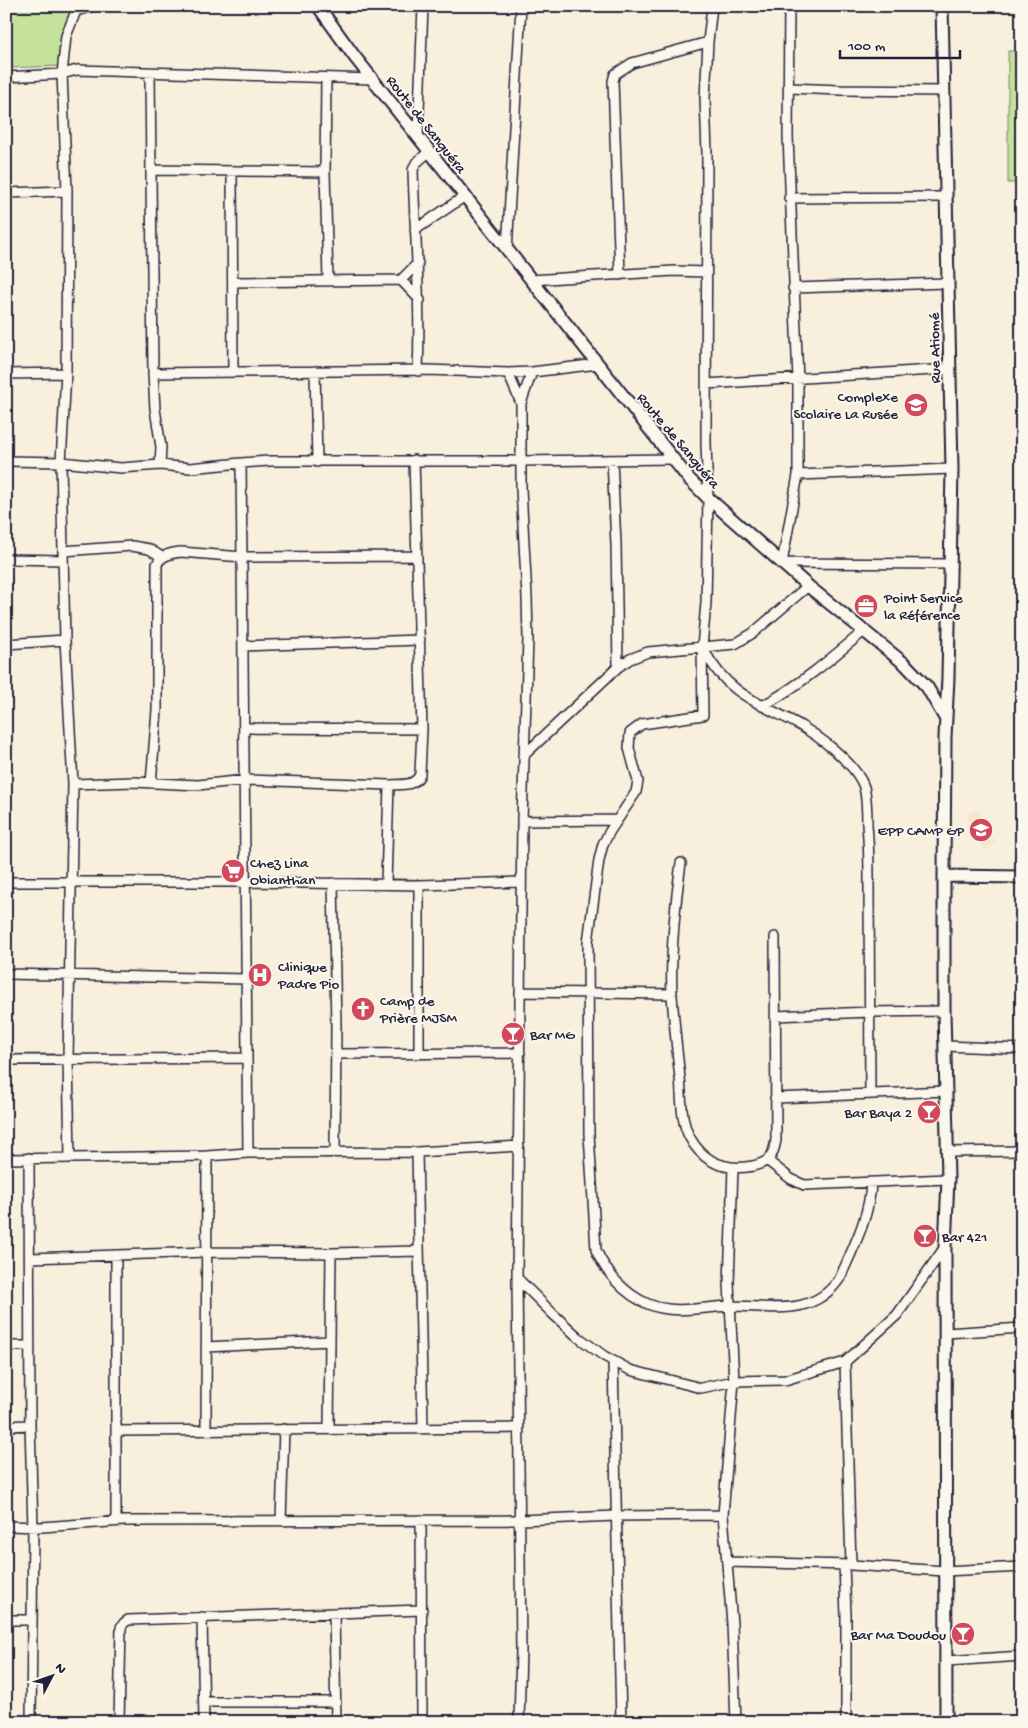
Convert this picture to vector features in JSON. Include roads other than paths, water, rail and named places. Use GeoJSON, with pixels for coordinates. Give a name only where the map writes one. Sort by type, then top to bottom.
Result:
{"type":"FeatureCollection","features":[{"type":"Feature","properties":{"kind":"street"},"geometry":{"type":"LineString","coordinates":[[70,1158],[68,1059],[73,784],[65,640],[61,462],[66,373],[67,191],[62,74],[66,36],[72,19],[76,11],[93,6]]}},
{"type":"Feature","properties":{"kind":"street","name":"Route de Sanguéra"},"geometry":{"type":"LineString","coordinates":[[318,6],[507,251],[673,459],[708,498],[808,586],[865,630],[919,677],[935,698],[946,719],[944,876],[944,1011],[948,1179],[945,1248],[946,1722]]}},
{"type":"Feature","properties":{"kind":"street"},"geometry":{"type":"LineString","coordinates":[[418,137],[423,6]]}},
{"type":"Feature","properties":{"kind":"street"},"geometry":{"type":"LineString","coordinates":[[507,251],[521,6]]}},
{"type":"Feature","properties":{"kind":"street"},"geometry":{"type":"LineString","coordinates":[[712,6],[705,98],[706,443],[708,498],[706,603],[702,647],[703,715],[642,724],[630,733],[629,748],[638,782],[636,792],[603,844],[598,860],[588,942],[589,1134],[596,1250],[610,1275],[626,1290],[648,1304],[664,1308],[692,1310],[731,1306],[784,1309],[807,1303],[827,1294],[840,1278],[869,1204],[871,1182]]}},
{"type":"Feature","properties":{"kind":"street"},"geometry":{"type":"LineString","coordinates":[[789,6],[789,198],[798,380],[798,475],[782,563],[951,564]]}},
{"type":"Feature","properties":{"kind":"street","name":"Rue Atiomé"},"geometry":{"type":"LineString","coordinates":[[942,6],[952,469],[946,719]]}},
{"type":"Feature","properties":{"kind":"street"},"geometry":{"type":"LineString","coordinates":[[620,274],[613,81],[615,74],[632,64],[708,42]]}},
{"type":"Feature","properties":{"kind":"street"},"geometry":{"type":"LineString","coordinates":[[6,77],[62,74],[77,70],[373,79]]}},
{"type":"Feature","properties":{"kind":"street"},"geometry":{"type":"LineString","coordinates":[[150,73],[153,373],[155,409],[161,447],[160,465]]}},
{"type":"Feature","properties":{"kind":"street"},"geometry":{"type":"LineString","coordinates":[[326,79],[325,172],[328,280]]}},
{"type":"Feature","properties":{"kind":"street"},"geometry":{"type":"LineString","coordinates":[[789,88],[944,91]]}},
{"type":"Feature","properties":{"kind":"street"},"geometry":{"type":"LineString","coordinates":[[418,371],[420,300],[415,230],[414,168],[416,163],[430,151]]}},
{"type":"Feature","properties":{"kind":"street"},"geometry":{"type":"LineString","coordinates":[[151,170],[325,172]]}},
{"type":"Feature","properties":{"kind":"street"},"geometry":{"type":"LineString","coordinates":[[232,171],[233,372]]}},
{"type":"Feature","properties":{"kind":"street"},"geometry":{"type":"LineString","coordinates":[[6,193],[67,191]]}},
{"type":"Feature","properties":{"kind":"street"},"geometry":{"type":"LineString","coordinates":[[415,230],[465,196]]}},
{"type":"Feature","properties":{"kind":"street"},"geometry":{"type":"LineString","coordinates":[[789,198],[945,197]]}},
{"type":"Feature","properties":{"kind":"street"},"geometry":{"type":"LineString","coordinates":[[232,282],[401,280],[418,263]]}},
{"type":"Feature","properties":{"kind":"street"},"geometry":{"type":"LineString","coordinates":[[531,280],[674,271],[706,272]]}},
{"type":"Feature","properties":{"kind":"street"},"geometry":{"type":"LineString","coordinates":[[401,280],[420,300]]}},
{"type":"Feature","properties":{"kind":"street"},"geometry":{"type":"LineString","coordinates":[[793,288],[947,282]]}},
{"type":"Feature","properties":{"kind":"street"},"geometry":{"type":"LineString","coordinates":[[153,373],[532,372],[598,364]]}},
{"type":"Feature","properties":{"kind":"street"},"geometry":{"type":"LineString","coordinates":[[706,384],[949,370]]}},
{"type":"Feature","properties":{"kind":"street"},"geometry":{"type":"LineString","coordinates":[[315,372],[316,462]]}},
{"type":"Feature","properties":{"kind":"street"},"geometry":{"type":"LineString","coordinates":[[508,372],[521,403]]}},
{"type":"Feature","properties":{"kind":"street"},"geometry":{"type":"LineString","coordinates":[[519,1722],[521,1650],[517,1278],[521,882],[527,644],[521,403],[532,372]]}},
{"type":"Feature","properties":{"kind":"street"},"geometry":{"type":"LineString","coordinates":[[6,374],[66,373]]}},
{"type":"Feature","properties":{"kind":"street"},"geometry":{"type":"LineString","coordinates":[[6,462],[61,462],[121,468],[160,465],[196,468],[242,462],[673,459]]}},
{"type":"Feature","properties":{"kind":"street"},"geometry":{"type":"LineString","coordinates":[[73,784],[151,783],[198,785],[246,780],[388,785],[407,784],[418,778],[422,729],[414,460]]}},
{"type":"Feature","properties":{"kind":"street"},"geometry":{"type":"LineString","coordinates":[[612,460],[616,544],[618,667]]}},
{"type":"Feature","properties":{"kind":"street"},"geometry":{"type":"LineString","coordinates":[[242,462],[248,1153]]}},
{"type":"Feature","properties":{"kind":"street"},"geometry":{"type":"LineString","coordinates":[[798,475],[952,469]]}},
{"type":"Feature","properties":{"kind":"street"},"geometry":{"type":"LineString","coordinates":[[6,559],[63,555],[132,546],[149,550],[162,557]]}},
{"type":"Feature","properties":{"kind":"street"},"geometry":{"type":"LineString","coordinates":[[151,783],[157,710],[156,564],[162,557],[181,552],[242,557],[416,556]]}},
{"type":"Feature","properties":{"kind":"street"},"geometry":{"type":"LineString","coordinates":[[523,756],[618,667],[630,659],[648,652],[735,644],[744,639],[808,586]]}},
{"type":"Feature","properties":{"kind":"street"},"geometry":{"type":"LineString","coordinates":[[762,706],[781,696],[865,630]]}},
{"type":"Feature","properties":{"kind":"street"},"geometry":{"type":"LineString","coordinates":[[6,644],[65,640]]}},
{"type":"Feature","properties":{"kind":"street"},"geometry":{"type":"LineString","coordinates":[[243,646],[420,640]]}},
{"type":"Feature","properties":{"kind":"street"},"geometry":{"type":"LineString","coordinates":[[702,647],[710,662],[723,679],[737,692],[795,723],[826,743],[854,770],[863,785],[866,800],[869,848],[870,1093]]}},
{"type":"Feature","properties":{"kind":"street"},"geometry":{"type":"LineString","coordinates":[[244,728],[422,729]]}},
{"type":"Feature","properties":{"kind":"street"},"geometry":{"type":"LineString","coordinates":[[386,883],[388,785]]}},
{"type":"Feature","properties":{"kind":"street"},"geometry":{"type":"LineString","coordinates":[[522,821],[617,820]]}},
{"type":"Feature","properties":{"kind":"street"},"geometry":{"type":"LineString","coordinates":[[681,863],[673,940],[672,994],[685,1128],[697,1148],[706,1158],[733,1168],[768,1161],[774,1151],[776,1140],[775,937]]}},
{"type":"Feature","properties":{"kind":"street"},"geometry":{"type":"LineString","coordinates":[[944,876],[1022,876]]}},
{"type":"Feature","properties":{"kind":"street"},"geometry":{"type":"LineString","coordinates":[[6,882],[386,883],[419,885],[521,882]]}},
{"type":"Feature","properties":{"kind":"street"},"geometry":{"type":"LineString","coordinates":[[333,884],[336,1054],[335,1152]]}},
{"type":"Feature","properties":{"kind":"street"},"geometry":{"type":"LineString","coordinates":[[419,885],[419,1053]]}},
{"type":"Feature","properties":{"kind":"street"},"geometry":{"type":"LineString","coordinates":[[6,974],[247,979]]}},
{"type":"Feature","properties":{"kind":"street"},"geometry":{"type":"LineString","coordinates":[[520,992],[672,994]]}},
{"type":"Feature","properties":{"kind":"street"},"geometry":{"type":"LineString","coordinates":[[776,1016],[944,1011]]}},
{"type":"Feature","properties":{"kind":"street"},"geometry":{"type":"LineString","coordinates":[[945,1046],[1022,1049]]}},
{"type":"Feature","properties":{"kind":"street"},"geometry":{"type":"LineString","coordinates":[[336,1054],[520,1053]]}},
{"type":"Feature","properties":{"kind":"street"},"geometry":{"type":"LineString","coordinates":[[6,1060],[247,1058]]}},
{"type":"Feature","properties":{"kind":"street"},"geometry":{"type":"LineString","coordinates":[[775,1098],[946,1091]]}},
{"type":"Feature","properties":{"kind":"street"},"geometry":{"type":"LineString","coordinates":[[6,1159],[207,1156],[248,1153],[418,1152],[519,1146]]}},
{"type":"Feature","properties":{"kind":"street"},"geometry":{"type":"LineString","coordinates":[[947,1152],[1022,1150]]}},
{"type":"Feature","properties":{"kind":"street"},"geometry":{"type":"LineString","coordinates":[[418,1152],[418,1251],[423,1428]]}},
{"type":"Feature","properties":{"kind":"street"},"geometry":{"type":"LineString","coordinates":[[206,1430],[207,1156]]}},
{"type":"Feature","properties":{"kind":"street"},"geometry":{"type":"LineString","coordinates":[[30,1158],[30,1425],[33,1528],[31,1722]]}},
{"type":"Feature","properties":{"kind":"street"},"geometry":{"type":"LineString","coordinates":[[768,1161],[791,1179],[804,1185],[948,1179]]}},
{"type":"Feature","properties":{"kind":"street"},"geometry":{"type":"LineString","coordinates":[[733,1168],[729,1283],[734,1381],[723,1516],[732,1624],[736,1722]]}},
{"type":"Feature","properties":{"kind":"street"},"geometry":{"type":"LineString","coordinates":[[517,1278],[578,1336],[604,1356],[630,1370],[701,1388],[734,1381],[785,1380],[845,1362],[897,1315],[945,1248]]}},
{"type":"Feature","properties":{"kind":"street"},"geometry":{"type":"LineString","coordinates":[[30,1258],[207,1252],[331,1253],[418,1251]]}},
{"type":"Feature","properties":{"kind":"street"},"geometry":{"type":"LineString","coordinates":[[329,1429],[331,1253]]}},
{"type":"Feature","properties":{"kind":"street"},"geometry":{"type":"LineString","coordinates":[[116,1255],[116,1521]]}},
{"type":"Feature","properties":{"kind":"street"},"geometry":{"type":"LineString","coordinates":[[946,1333],[1022,1328]]}},
{"type":"Feature","properties":{"kind":"street"},"geometry":{"type":"LineString","coordinates":[[206,1347],[330,1341]]}},
{"type":"Feature","properties":{"kind":"street"},"geometry":{"type":"LineString","coordinates":[[6,1346],[30,1346]]}},
{"type":"Feature","properties":{"kind":"street"},"geometry":{"type":"LineString","coordinates":[[613,1360],[621,1722]]}},
{"type":"Feature","properties":{"kind":"street"},"geometry":{"type":"LineString","coordinates":[[845,1362],[848,1565],[846,1722]]}},
{"type":"Feature","properties":{"kind":"street"},"geometry":{"type":"LineString","coordinates":[[6,1426],[30,1425]]}},
{"type":"Feature","properties":{"kind":"street"},"geometry":{"type":"LineString","coordinates":[[116,1431],[518,1428]]}},
{"type":"Feature","properties":{"kind":"street"},"geometry":{"type":"LineString","coordinates":[[281,1521],[284,1429]]}},
{"type":"Feature","properties":{"kind":"street"},"geometry":{"type":"LineString","coordinates":[[6,1526],[33,1528],[116,1521],[520,1520],[616,1516],[723,1516]]}},
{"type":"Feature","properties":{"kind":"street"},"geometry":{"type":"LineString","coordinates":[[421,1520],[422,1722]]}},
{"type":"Feature","properties":{"kind":"street"},"geometry":{"type":"LineString","coordinates":[[727,1562],[945,1570],[1022,1567]]}},
{"type":"Feature","properties":{"kind":"street"},"geometry":{"type":"LineString","coordinates":[[119,1722],[121,1627],[124,1622],[131,1619],[422,1610]]}},
{"type":"Feature","properties":{"kind":"street"},"geometry":{"type":"LineString","coordinates":[[334,1613],[336,1722]]}},
{"type":"Feature","properties":{"kind":"street"},"geometry":{"type":"LineString","coordinates":[[202,1617],[204,1722]]}},
{"type":"Feature","properties":{"kind":"street"},"geometry":{"type":"LineString","coordinates":[[6,1620],[31,1620]]}},
{"type":"Feature","properties":{"kind":"street"},"geometry":{"type":"LineString","coordinates":[[947,1661],[1022,1656]]}},
{"type":"Feature","properties":{"kind":"street"},"geometry":{"type":"LineString","coordinates":[[204,1702],[336,1702]]}},
{"type":"Feature","properties":{"kind":"place","name":"Complexe Scolaire La Rusée"},"geometry":{"type":"Point","coordinates":[916,405]}},
{"type":"Feature","properties":{"kind":"place","name":"Point Service la Référence"},"geometry":{"type":"Point","coordinates":[866,606]}},
{"type":"Feature","properties":{"kind":"place","name":"EPP CAMP GP"},"geometry":{"type":"Point","coordinates":[981,830]}},
{"type":"Feature","properties":{"kind":"place","name":"Chez Lina Obianthan"},"geometry":{"type":"Point","coordinates":[233,871]}},
{"type":"Feature","properties":{"kind":"place","name":"Clinique Padre Pio"},"geometry":{"type":"Point","coordinates":[260,975]}},
{"type":"Feature","properties":{"kind":"place","name":"Camp de Prière MJSM"},"geometry":{"type":"Point","coordinates":[363,1009]}},
{"type":"Feature","properties":{"kind":"place","name":"Bar MG"},"geometry":{"type":"Point","coordinates":[513,1034]}},
{"type":"Feature","properties":{"kind":"place","name":"Bar Baya 2"},"geometry":{"type":"Point","coordinates":[929,1112]}},
{"type":"Feature","properties":{"kind":"place","name":"Bar 421"},"geometry":{"type":"Point","coordinates":[925,1236]}},
{"type":"Feature","properties":{"kind":"place","name":"Bar Ma Doudou"},"geometry":{"type":"Point","coordinates":[963,1634]}}]}
